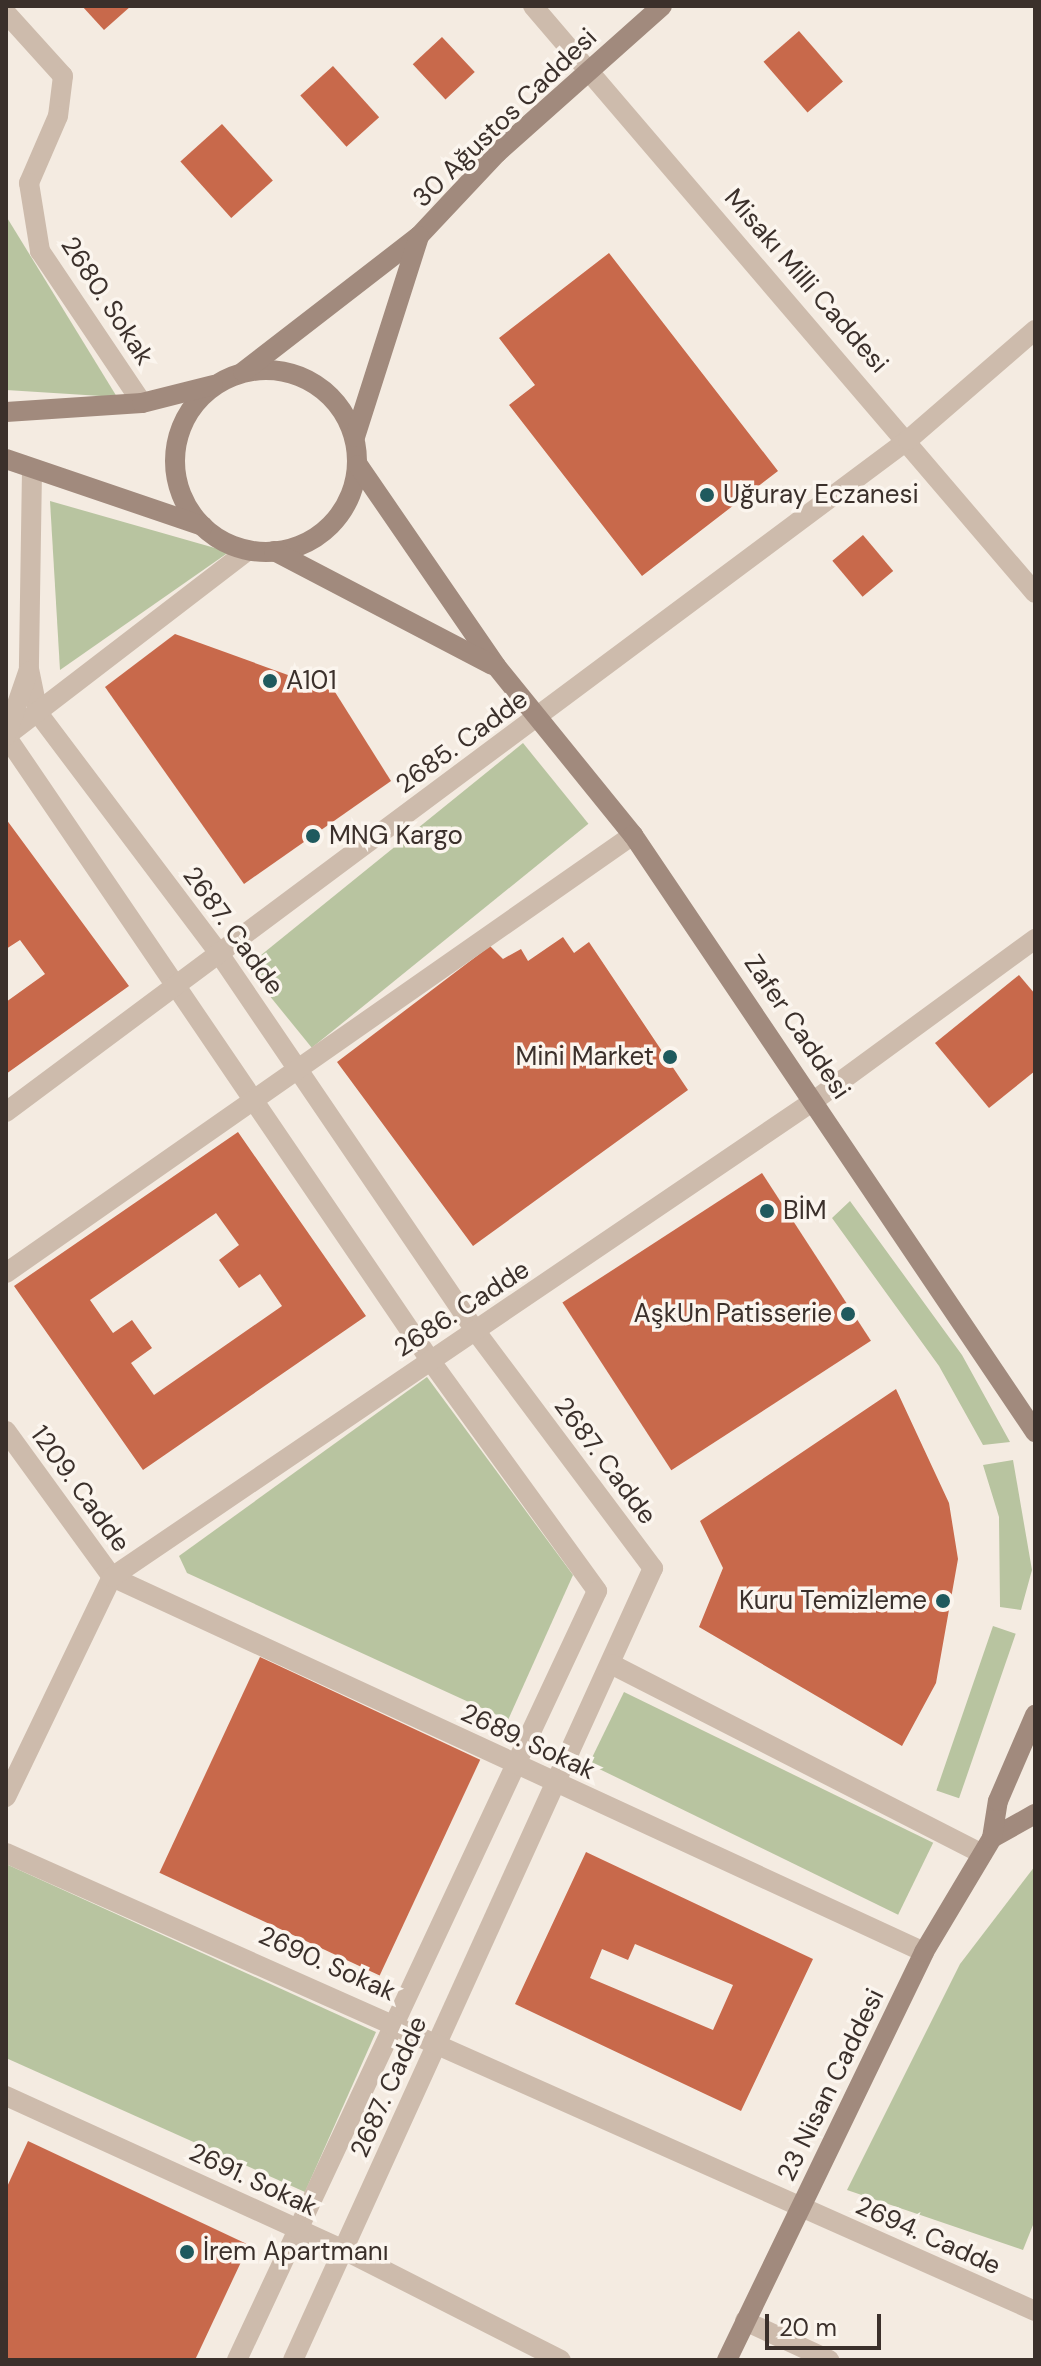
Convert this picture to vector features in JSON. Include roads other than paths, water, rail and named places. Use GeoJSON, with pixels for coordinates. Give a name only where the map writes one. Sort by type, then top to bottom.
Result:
{"type":"FeatureCollection","features":[{"type":"Feature","properties":{"kind":"main road","name":"30 Ağustos Caddesi"},"geometry":{"type":"LineString","coordinates":[[243,372],[419,236],[662,6]]}},
{"type":"Feature","properties":{"kind":"main road","name":"30 Ağustos Caddesi"},"geometry":{"type":"LineString","coordinates":[[355,437],[419,236]]}},
{"type":"Feature","properties":{"kind":"main road"},"geometry":{"type":"LineString","coordinates":[[6,412],[142,403],[217,384],[243,372],[300,376],[325,390],[355,437],[358,465],[341,514],[323,533],[274,551],[248,550],[203,526],[6,459]]}},
{"type":"Feature","properties":{"kind":"main road"},"geometry":{"type":"LineString","coordinates":[[203,526],[177,478],[176,451],[189,413],[217,384]]}},
{"type":"Feature","properties":{"kind":"main road","name":"Zafer Caddesi"},"geometry":{"type":"LineString","coordinates":[[358,465],[496,666],[633,835],[815,1100],[1035,1432]]}},
{"type":"Feature","properties":{"kind":"main road"},"geometry":{"type":"LineString","coordinates":[[274,551],[496,666]]}},
{"type":"Feature","properties":{"kind":"main road","name":"23 Nisan Caddesi"},"geometry":{"type":"LineString","coordinates":[[727,2360],[924,1952],[987,1846],[998,1801],[1035,1715]]}},
{"type":"Feature","properties":{"kind":"main road"},"geometry":{"type":"LineString","coordinates":[[987,1846],[1035,1814]]}},
{"type":"Feature","properties":{"kind":"street","name":"Misakı Milli Caddesi"},"geometry":{"type":"LineString","coordinates":[[533,6],[908,440],[1035,593]]}},
{"type":"Feature","properties":{"kind":"street","name":"2680. Sokak"},"geometry":{"type":"LineString","coordinates":[[6,13],[63,76],[58,116],[29,183],[40,251],[142,403]]}},
{"type":"Feature","properties":{"kind":"street","name":"2685. Cadde"},"geometry":{"type":"LineString","coordinates":[[6,1112],[175,983],[539,718],[908,440],[1035,330]]}},
{"type":"Feature","properties":{"kind":"street","name":"2687. Cadde"},"geometry":{"type":"LineString","coordinates":[[32,470],[29,669],[38,713],[218,952],[477,1333],[653,1568],[558,1785],[293,2360]]}},
{"type":"Feature","properties":{"kind":"street"},"geometry":{"type":"LineString","coordinates":[[6,736],[248,550]]}},
{"type":"Feature","properties":{"kind":"street","name":"2687. Cadde"},"geometry":{"type":"LineString","coordinates":[[29,669],[6,736],[430,1360],[597,1591],[518,1767],[393,2021],[237,2360]]}},
{"type":"Feature","properties":{"kind":"street"},"geometry":{"type":"LineString","coordinates":[[6,1273],[633,835]]}},
{"type":"Feature","properties":{"kind":"street","name":"2686. Cadde"},"geometry":{"type":"LineString","coordinates":[[6,1797],[112,1577],[430,1360],[477,1333],[815,1100],[1035,939]]}},
{"type":"Feature","properties":{"kind":"street","name":"1209. Cadde"},"geometry":{"type":"LineString","coordinates":[[6,1431],[112,1577]]}},
{"type":"Feature","properties":{"kind":"street","name":"2689. Sokak"},"geometry":{"type":"LineString","coordinates":[[112,1577],[924,1952]]}},
{"type":"Feature","properties":{"kind":"street"},"geometry":{"type":"LineString","coordinates":[[611,1664],[987,1846]]}},
{"type":"Feature","properties":{"kind":"street","name":"2690. Sokak"},"geometry":{"type":"LineString","coordinates":[[6,1853],[393,2021],[800,2209]]}},
{"type":"Feature","properties":{"kind":"street","name":"2691. Sokak"},"geometry":{"type":"LineString","coordinates":[[6,2096],[344,2250],[561,2360]]}},
{"type":"Feature","properties":{"kind":"street","name":"2694. Cadde"},"geometry":{"type":"LineString","coordinates":[[800,2209],[1035,2311]]}},
{"type":"Feature","properties":{"kind":"street"},"geometry":{"type":"LineString","coordinates":[[745,2321],[829,2360]]}},
{"type":"Feature","properties":{"kind":"place","name":"Uğuray Eczanesi"},"geometry":{"type":"Point","coordinates":[707,495]}},
{"type":"Feature","properties":{"kind":"place","name":"A101"},"geometry":{"type":"Point","coordinates":[270,681]}},
{"type":"Feature","properties":{"kind":"place","name":"MNG Kargo"},"geometry":{"type":"Point","coordinates":[313,836]}},
{"type":"Feature","properties":{"kind":"place","name":"Mini Market"},"geometry":{"type":"Point","coordinates":[670,1057]}},
{"type":"Feature","properties":{"kind":"place","name":"BİM"},"geometry":{"type":"Point","coordinates":[767,1211]}},
{"type":"Feature","properties":{"kind":"place","name":"AşkUn Patisserie"},"geometry":{"type":"Point","coordinates":[848,1314]}},
{"type":"Feature","properties":{"kind":"place","name":"Kuru Temizleme"},"geometry":{"type":"Point","coordinates":[943,1601]}},
{"type":"Feature","properties":{"kind":"place","name":"İrem Apartmanı"},"geometry":{"type":"Point","coordinates":[187,2252]}}]}
